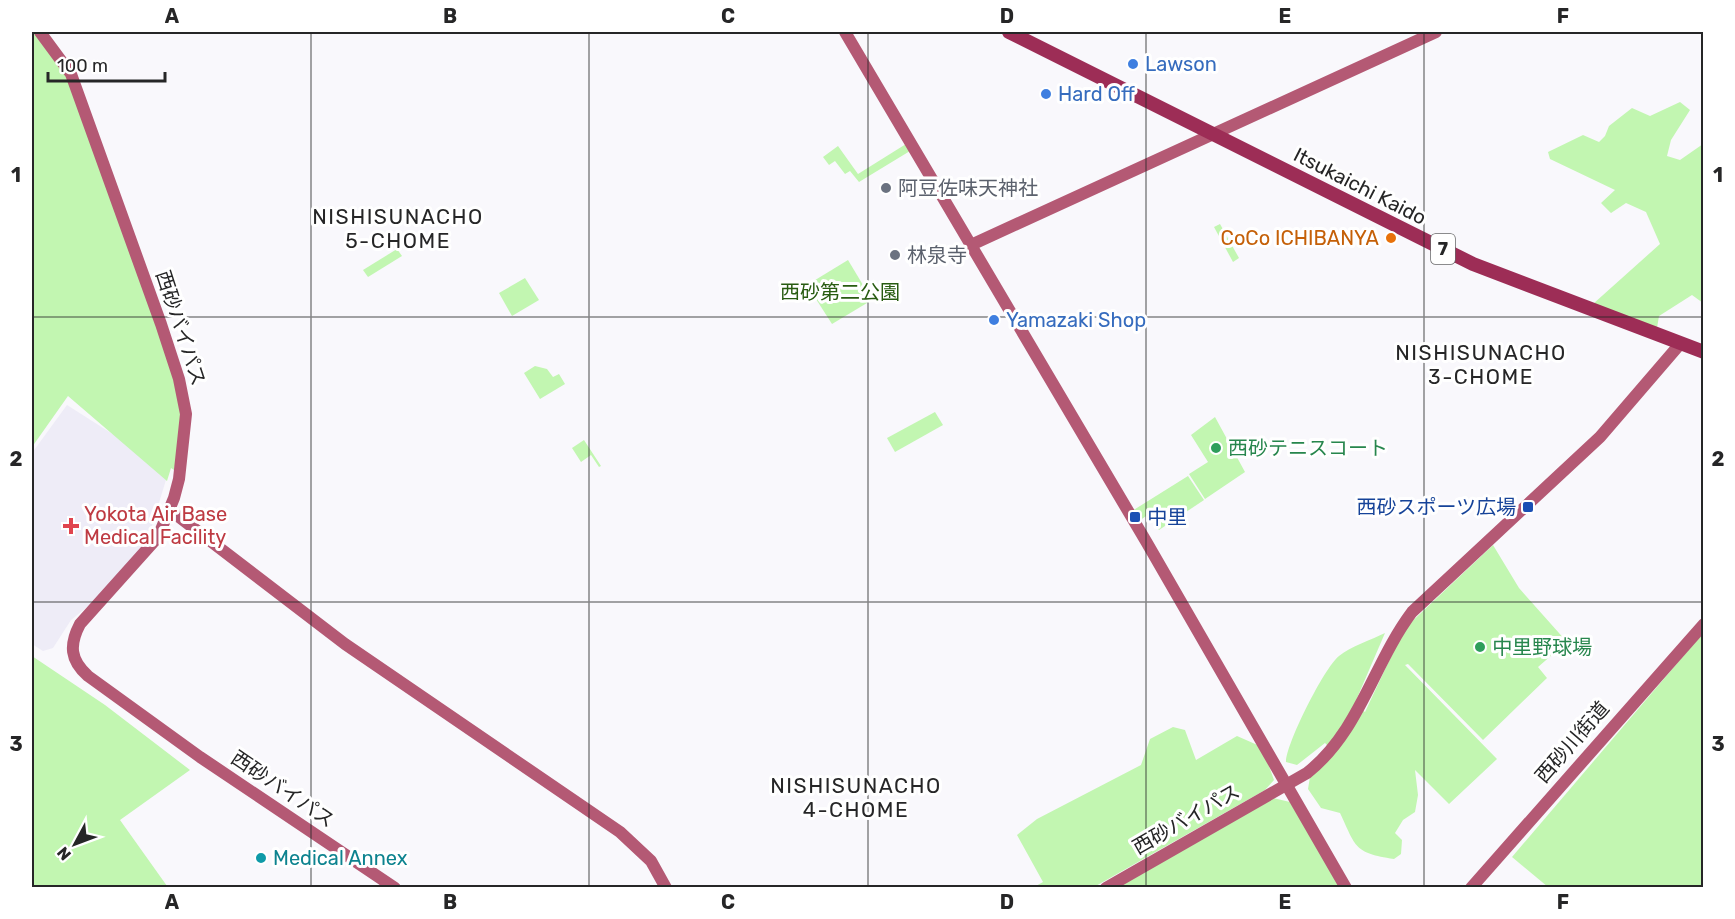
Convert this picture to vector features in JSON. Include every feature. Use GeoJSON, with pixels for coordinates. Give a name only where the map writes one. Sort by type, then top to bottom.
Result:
{"type":"FeatureCollection","features":[{"type":"Feature","properties":{"kind":"main road","name":"Itsukaichi Kaido"},"geometry":{"type":"LineString","coordinates":[[1009,32],[1473,264],[1680,345],[1704,352]]}},
{"type":"Feature","properties":{"kind":"street","name":"西砂バイパス"},"geometry":{"type":"LineString","coordinates":[[40,32],[71,74],[179,379],[186,414],[178,479],[170,510],[151,548],[80,624],[73,637],[72,651],[75,662],[88,676],[200,758],[395,888]]}},
{"type":"Feature","properties":{"kind":"street"},"geometry":{"type":"LineString","coordinates":[[845,32],[1346,888]]}},
{"type":"Feature","properties":{"kind":"street"},"geometry":{"type":"LineString","coordinates":[[971,245],[1436,32]]}},
{"type":"Feature","properties":{"kind":"street","name":"西砂バイパス"},"geometry":{"type":"LineString","coordinates":[[1106,888],[1314,767],[1336,745],[1357,712],[1398,632],[1412,612],[1600,437],[1680,345]]}},
{"type":"Feature","properties":{"kind":"street"},"geometry":{"type":"LineString","coordinates":[[170,510],[345,644],[620,832],[651,861],[666,888]]}},
{"type":"Feature","properties":{"kind":"street","name":"西砂川街道"},"geometry":{"type":"LineString","coordinates":[[1471,888],[1704,624]]}},
{"type":"Feature","properties":{"kind":"shaded area"},"geometry":{"type":"Polygon","coordinates":[[[67,405],[169,470],[151,529],[126,575],[71,620],[53,648],[43,651],[32,644],[32,453],[67,405]]]}},
{"type":"Feature","properties":{"kind":"green space"},"geometry":{"type":"Polygon","coordinates":[[[32,32],[40,32],[71,74],[186,414],[174,470],[171,468],[167,481],[68,396],[32,447],[32,32]]]}},
{"type":"Feature","properties":{"kind":"green space"},"geometry":{"type":"Polygon","coordinates":[[[1680,102],[1690,110],[1671,140],[1667,156],[1680,160],[1703,144],[1703,303],[1692,295],[1659,316],[1657,328],[1593,304],[1660,244],[1646,212],[1626,203],[1611,213],[1601,203],[1615,190],[1550,159],[1548,152],[1583,135],[1599,142],[1605,136],[1609,126],[1632,108],[1650,116],[1680,102]]]}},
{"type":"Feature","properties":{"kind":"green space"},"geometry":{"type":"Polygon","coordinates":[[[906,144],[910,151],[859,182],[850,171],[845,174],[835,161],[829,165],[823,157],[838,146],[858,174],[906,144]]]}},
{"type":"Feature","properties":{"kind":"green space"},"geometry":{"type":"Polygon","coordinates":[[[1220,224],[1239,258],[1233,262],[1214,227],[1220,224]]]}},
{"type":"Feature","properties":{"kind":"green space"},"geometry":{"type":"Polygon","coordinates":[[[397,249],[402,256],[368,277],[363,270],[397,249]]]}},
{"type":"Feature","properties":{"kind":"green space","name":"西砂第二公園"},"geometry":{"type":"Polygon","coordinates":[[[848,260],[872,300],[832,324],[807,285],[848,260]]]}},
{"type":"Feature","properties":{"kind":"green space"},"geometry":{"type":"Polygon","coordinates":[[[525,278],[539,300],[512,316],[499,293],[525,278]]]}},
{"type":"Feature","properties":{"kind":"green space"},"geometry":{"type":"Polygon","coordinates":[[[535,366],[547,369],[553,377],[559,374],[565,384],[540,399],[524,373],[535,366]]]}},
{"type":"Feature","properties":{"kind":"green space"},"geometry":{"type":"Polygon","coordinates":[[[935,412],[943,425],[895,452],[887,438],[935,412]]]}},
{"type":"Feature","properties":{"kind":"green space","name":"西砂テニスコート"},"geometry":{"type":"Polygon","coordinates":[[[1215,417],[1245,472],[1205,499],[1189,474],[1208,462],[1191,435],[1215,417]]]}},
{"type":"Feature","properties":{"kind":"green space"},"geometry":{"type":"Polygon","coordinates":[[[584,440],[601,466],[599,467],[591,455],[581,462],[572,448],[584,440]]]}},
{"type":"Feature","properties":{"kind":"green space"},"geometry":{"type":"Polygon","coordinates":[[[1188,476],[1204,500],[1159,530],[1149,514],[1139,521],[1132,511],[1188,476]]]}},
{"type":"Feature","properties":{"kind":"green space"},"geometry":{"type":"Polygon","coordinates":[[[1493,545],[1519,588],[1567,642],[1538,667],[1547,678],[1483,740],[1408,664],[1405,665],[1497,759],[1449,804],[1415,770],[1418,795],[1415,812],[1403,820],[1395,833],[1402,840],[1401,854],[1394,859],[1371,854],[1364,851],[1354,841],[1340,813],[1321,808],[1308,789],[1310,777],[1334,752],[1325,743],[1297,765],[1286,762],[1292,740],[1332,663],[1349,649],[1385,633],[1354,705],[1365,712],[1404,629],[1493,545]]]}},
{"type":"Feature","properties":{"kind":"green space"},"geometry":{"type":"Polygon","coordinates":[[[1703,633],[1703,887],[1548,887],[1512,857],[1703,633]]]}},
{"type":"Feature","properties":{"kind":"green space"},"geometry":{"type":"Polygon","coordinates":[[[32,656],[105,705],[190,770],[120,820],[167,886],[32,887],[32,656]]]}},
{"type":"Feature","properties":{"kind":"green space"},"geometry":{"type":"Polygon","coordinates":[[[1173,727],[1185,730],[1196,760],[1237,736],[1262,747],[1274,780],[1265,790],[1094,887],[1034,887],[1043,882],[1017,835],[1037,819],[1141,765],[1150,739],[1173,727]]]}},
{"type":"Feature","properties":{"kind":"green space"},"geometry":{"type":"Polygon","coordinates":[[[1273,798],[1290,802],[1341,888],[1114,888],[1273,798]]]}},
{"type":"Feature","properties":{"kind":"place","name":"Lawson"},"geometry":{"type":"Point","coordinates":[1133,64]}},
{"type":"Feature","properties":{"kind":"place","name":"Hard Off"},"geometry":{"type":"Point","coordinates":[1046,94]}},
{"type":"Feature","properties":{"kind":"place","name":"阿豆佐味天神社"},"geometry":{"type":"Point","coordinates":[886,188]}},
{"type":"Feature","properties":{"kind":"place","name":"CoCo ICHIBANYA"},"geometry":{"type":"Point","coordinates":[1391,238]}},
{"type":"Feature","properties":{"kind":"place","name":"林泉寺"},"geometry":{"type":"Point","coordinates":[895,255]}},
{"type":"Feature","properties":{"kind":"place","name":"Yamazaki Shop"},"geometry":{"type":"Point","coordinates":[994,320]}},
{"type":"Feature","properties":{"kind":"place","name":"西砂テニスコート"},"geometry":{"type":"Point","coordinates":[1216,448]}},
{"type":"Feature","properties":{"kind":"place","name":"西砂スポーツ広場"},"geometry":{"type":"Point","coordinates":[1528,507]}},
{"type":"Feature","properties":{"kind":"place","name":"中里"},"geometry":{"type":"Point","coordinates":[1135,517]}},
{"type":"Feature","properties":{"kind":"place","name":"Yokota Air Base Medical Facility"},"geometry":{"type":"Point","coordinates":[71,526]}},
{"type":"Feature","properties":{"kind":"place","name":"中里野球場"},"geometry":{"type":"Point","coordinates":[1480,647]}},
{"type":"Feature","properties":{"kind":"place","name":"Medical Annex"},"geometry":{"type":"Point","coordinates":[261,858]}},
{"type":"Feature","properties":{"kind":"district","name":"NISHISUNACHO 5-CHOME"},"geometry":{"type":"Point","coordinates":[398,228]}},
{"type":"Feature","properties":{"kind":"district","name":"NISHISUNACHO 3-CHOME"},"geometry":{"type":"Point","coordinates":[1481,364]}},
{"type":"Feature","properties":{"kind":"district","name":"NISHISUNACHO 4-CHOME"},"geometry":{"type":"Point","coordinates":[856,797]}}]}
